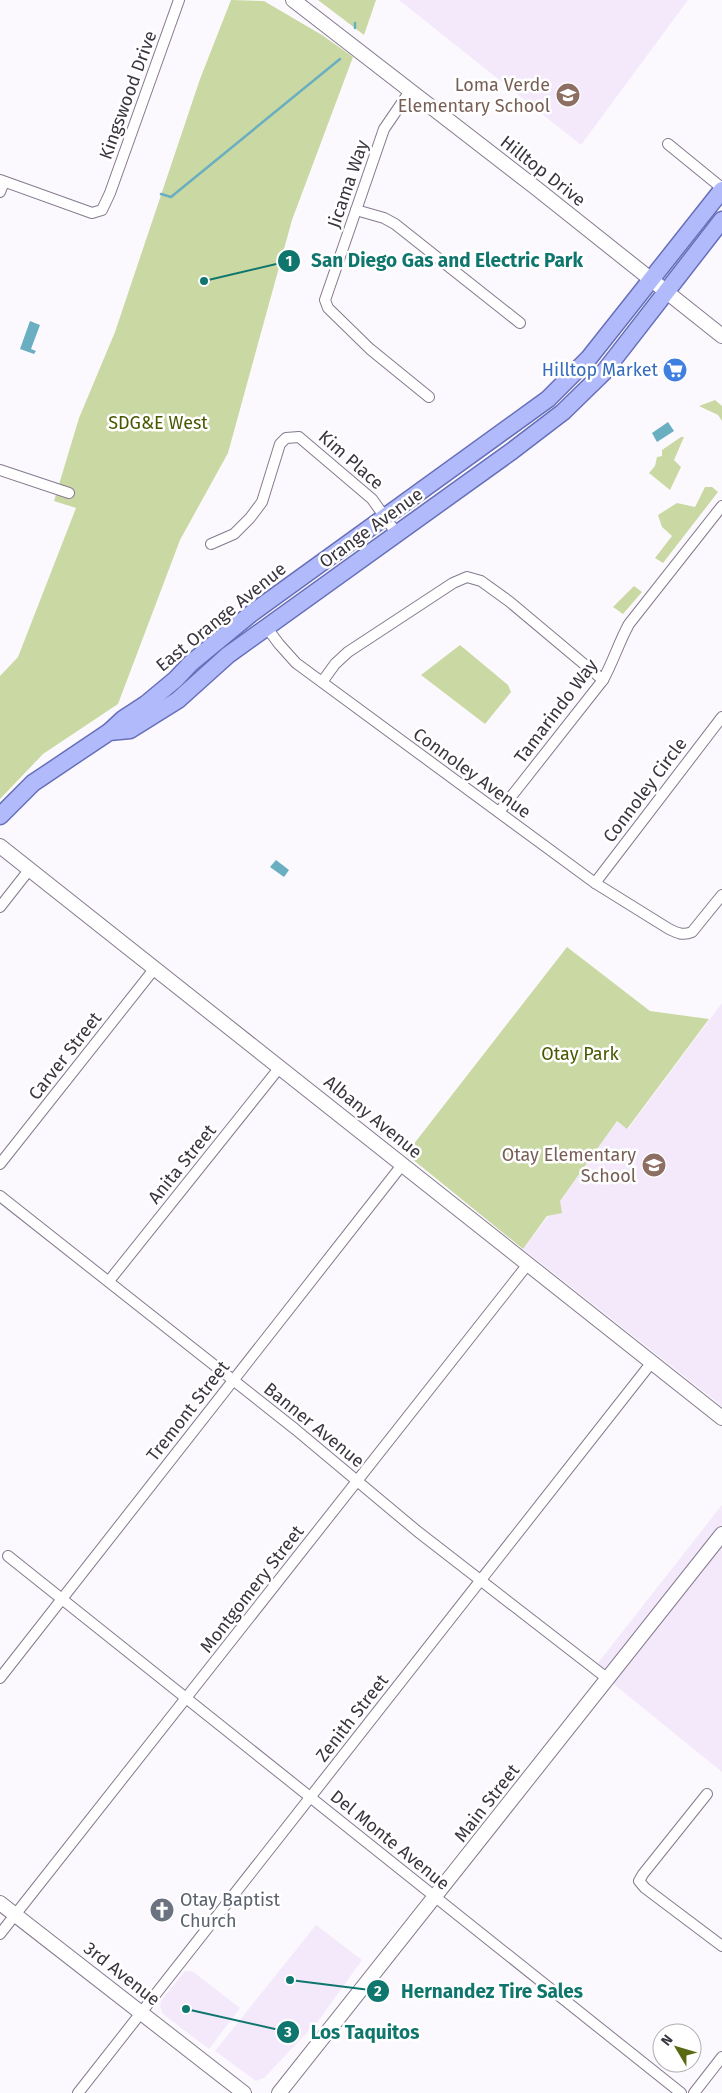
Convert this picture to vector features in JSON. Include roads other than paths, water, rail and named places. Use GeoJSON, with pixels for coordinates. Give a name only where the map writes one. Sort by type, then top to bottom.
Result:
{"type":"FeatureCollection","features":[{"type":"Feature","properties":{"kind":"main road","name":"Hilltop Drive"},"geometry":{"type":"LineString","coordinates":[[293,0],[722,336]]}},
{"type":"Feature","properties":{"kind":"main road"},"geometry":{"type":"LineString","coordinates":[[652,280],[722,189]]}},
{"type":"Feature","properties":{"kind":"main road","name":"Orange Avenue"},"geometry":{"type":"LineString","coordinates":[[0,816],[34,783],[109,732],[130,730],[178,700],[228,655],[512,451],[563,412],[604,372],[722,220]]}},
{"type":"Feature","properties":{"kind":"main road","name":"East Orange Avenue"},"geometry":{"type":"LineString","coordinates":[[109,732],[123,719],[154,698],[191,663],[256,611],[548,399],[588,358],[652,280]]}},
{"type":"Feature","properties":{"kind":"main road"},"geometry":{"type":"LineString","coordinates":[[256,611],[267,628]]}},
{"type":"Feature","properties":{"kind":"main road","name":"Albany Avenue"},"geometry":{"type":"LineString","coordinates":[[0,846],[722,1418]]}},
{"type":"Feature","properties":{"kind":"main road","name":"Main Street"},"geometry":{"type":"LineString","coordinates":[[279,2093],[722,1534]]}},
{"type":"Feature","properties":{"kind":"main road","name":"3rd Avenue"},"geometry":{"type":"LineString","coordinates":[[0,1903],[244,2093]]}},
{"type":"Feature","properties":{"kind":"street","name":"Kingswood Drive"},"geometry":{"type":"LineString","coordinates":[[2,181],[92,213],[102,210],[108,200],[179,0]]}},
{"type":"Feature","properties":{"kind":"street","name":"Jicama Way"},"geometry":{"type":"LineString","coordinates":[[410,91],[384,129],[325,300],[328,308],[370,349],[429,398]]}},
{"type":"Feature","properties":{"kind":"street"},"geometry":{"type":"LineString","coordinates":[[668,144],[722,189]]}},
{"type":"Feature","properties":{"kind":"street"},"geometry":{"type":"LineString","coordinates":[[0,192],[2,181]]}},
{"type":"Feature","properties":{"kind":"street"},"geometry":{"type":"LineString","coordinates":[[356,210],[384,218],[395,224],[520,323]]}},
{"type":"Feature","properties":{"kind":"street","name":"Kim Place"},"geometry":{"type":"LineString","coordinates":[[211,544],[234,534],[250,518],[262,502],[280,444],[286,438],[299,437],[372,499],[397,534]]}},
{"type":"Feature","properties":{"kind":"street"},"geometry":{"type":"LineString","coordinates":[[0,470],[69,493]]}},
{"type":"Feature","properties":{"kind":"street","name":"Tamarindo Way"},"geometry":{"type":"LineString","coordinates":[[498,812],[603,680],[629,624],[722,506]]}},
{"type":"Feature","properties":{"kind":"street"},"geometry":{"type":"LineString","coordinates":[[322,682],[335,664],[348,652],[453,583],[467,577],[481,581],[510,602],[603,680]]}},
{"type":"Feature","properties":{"kind":"street","name":"Connoley Avenue"},"geometry":{"type":"LineString","coordinates":[[267,628],[296,662],[322,682],[595,884],[670,930],[685,934],[692,932],[722,895]]}},
{"type":"Feature","properties":{"kind":"street","name":"Connoley Circle"},"geometry":{"type":"LineString","coordinates":[[595,884],[722,717]]}},
{"type":"Feature","properties":{"kind":"street"},"geometry":{"type":"LineString","coordinates":[[0,907],[29,870]]}},
{"type":"Feature","properties":{"kind":"street","name":"Carver Street"},"geometry":{"type":"LineString","coordinates":[[0,1164],[155,968]]}},
{"type":"Feature","properties":{"kind":"street","name":"Anita Street"},"geometry":{"type":"LineString","coordinates":[[109,1281],[280,1067]]}},
{"type":"Feature","properties":{"kind":"street","name":"Tremont Street"},"geometry":{"type":"LineString","coordinates":[[0,1678],[402,1165]]}},
{"type":"Feature","properties":{"kind":"street","name":"Banner Avenue"},"geometry":{"type":"LineString","coordinates":[[0,1196],[295,1429],[356,1481],[608,1679]]}},
{"type":"Feature","properties":{"kind":"street","name":"Montgomery Street"},"geometry":{"type":"LineString","coordinates":[[0,1934],[528,1264]]}},
{"type":"Feature","properties":{"kind":"street","name":"Zenith Street"},"geometry":{"type":"LineString","coordinates":[[78,2093],[652,1362]]}},
{"type":"Feature","properties":{"kind":"street","name":"Del Monte Avenue"},"geometry":{"type":"LineString","coordinates":[[8,1556],[681,2093]]}},
{"type":"Feature","properties":{"kind":"street"},"geometry":{"type":"LineString","coordinates":[[708,1794],[639,1881],[645,1888],[722,1946]]}},
{"type":"Feature","properties":{"kind":"street"},"geometry":{"type":"LineString","coordinates":[[694,2093],[722,2057]]}},
{"type":"Feature","properties":{"kind":"water"},"geometry":{"type":"Polygon","coordinates":[[[30,321],[40,325],[31,349],[36,351],[34,354],[20,349],[30,321]]]}},
{"type":"Feature","properties":{"kind":"water"},"geometry":{"type":"Polygon","coordinates":[[[668,422],[674,431],[657,442],[652,433],[668,422]]]}},
{"type":"Feature","properties":{"kind":"water"},"geometry":{"type":"Polygon","coordinates":[[[276,860],[289,870],[284,877],[270,867],[276,860]]]}},
{"type":"Feature","properties":{"kind":"waterway"},"geometry":{"type":"LineString","coordinates":[[355,23],[355,28]]}},
{"type":"Feature","properties":{"kind":"waterway"},"geometry":{"type":"LineString","coordinates":[[161,194],[171,197],[340,59]]}},
{"type":"Feature","properties":{"kind":"place","name":"Loma Verde Elementary School"},"geometry":{"type":"Point","coordinates":[568,95]}},
{"type":"Feature","properties":{"kind":"place","name":"San Diego Gas and Electric Park"},"geometry":{"type":"Point","coordinates":[204,281]}},
{"type":"Feature","properties":{"kind":"place","name":"Hilltop Market"},"geometry":{"type":"Point","coordinates":[675,370]}},
{"type":"Feature","properties":{"kind":"place","name":"Otay Elementary School"},"geometry":{"type":"Point","coordinates":[654,1165]}},
{"type":"Feature","properties":{"kind":"place","name":"Otay Baptist Church"},"geometry":{"type":"Point","coordinates":[162,1910]}},
{"type":"Feature","properties":{"kind":"place","name":"Hernandez Tire Sales"},"geometry":{"type":"Point","coordinates":[290,1980]}},
{"type":"Feature","properties":{"kind":"place","name":"Los Taquitos"},"geometry":{"type":"Point","coordinates":[186,2009]}},
{"type":"Feature","properties":{"kind":"park label","name":"SDG&E West"},"geometry":{"type":"Point","coordinates":[158,423]}},
{"type":"Feature","properties":{"kind":"park label","name":"Otay Park"},"geometry":{"type":"Point","coordinates":[580,1054]}}]}
